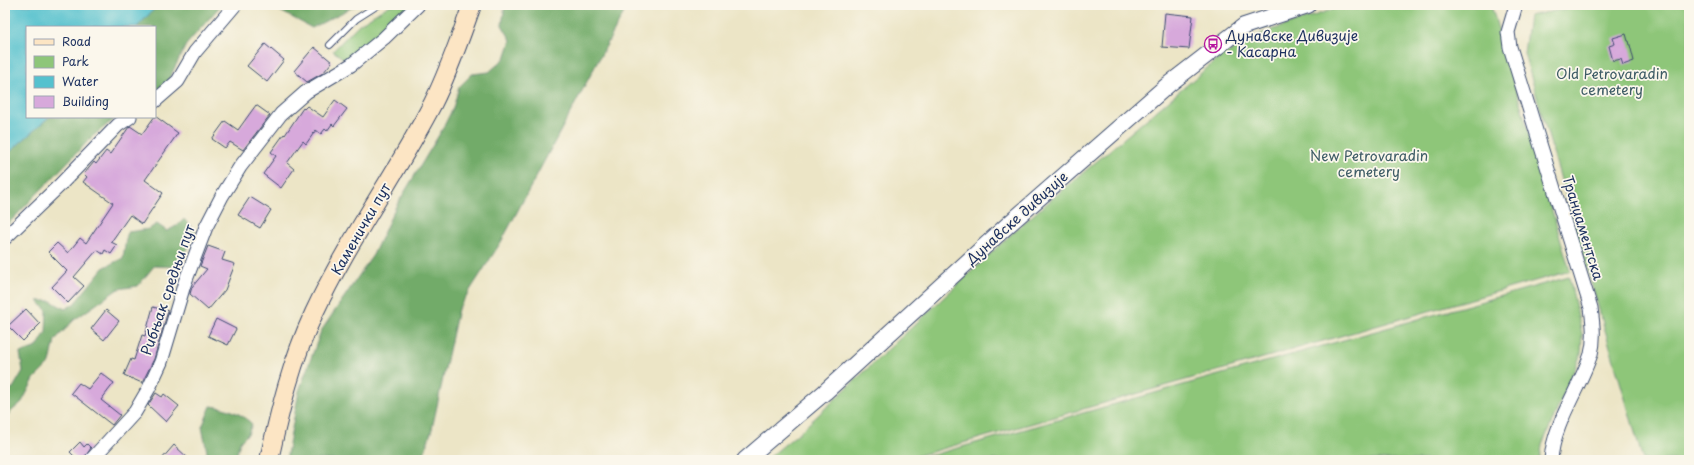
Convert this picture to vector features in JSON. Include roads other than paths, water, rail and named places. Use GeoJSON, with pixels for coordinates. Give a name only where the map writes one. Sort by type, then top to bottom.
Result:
{"type":"FeatureCollection","features":[{"type":"Feature","properties":{"kind":"main road","name":"Каменички пут"},"geometry":{"type":"LineString","coordinates":[[269,460],[280,409],[294,362],[314,314],[333,276],[433,103],[457,49],[472,5]]}},
{"type":"Feature","properties":{"kind":"street"},"geometry":{"type":"LineString","coordinates":[[156,100],[178,81],[195,52],[236,5]]}},
{"type":"Feature","properties":{"kind":"street","name":"Рибњак средњи пут"},"geometry":{"type":"LineString","coordinates":[[92,460],[135,412],[149,388],[161,362],[184,285],[206,227],[222,196],[240,167],[281,114],[306,92],[351,65],[384,38],[418,5]]}},
{"type":"Feature","properties":{"kind":"street","name":"Дунавске дивизије"},"geometry":{"type":"LineString","coordinates":[[745,460],[813,402],[1009,224],[1169,84],[1244,26],[1308,5]]}},
{"type":"Feature","properties":{"kind":"street","name":"Транџаментска"},"geometry":{"type":"LineString","coordinates":[[1516,5],[1508,32],[1510,46],[1591,308],[1594,328],[1591,353],[1557,434],[1551,451],[1551,460]]}},
{"type":"Feature","properties":{"kind":"street"},"geometry":{"type":"LineString","coordinates":[[5,238],[59,186],[118,125],[128,118]]}},
{"type":"Feature","properties":{"kind":"lane"},"geometry":{"type":"LineString","coordinates":[[330,45],[356,19],[378,5]]}},
{"type":"Feature","properties":{"kind":"water"},"geometry":{"type":"Polygon","coordinates":[[[5,5],[158,5],[138,26],[26,26],[26,118],[48,118],[5,156],[5,5]]]}},
{"type":"Feature","properties":{"kind":"place","name":"Дунавске Дивизије - Касарна"},"geometry":{"type":"Point","coordinates":[1213,44]}},
{"type":"Feature","properties":{"kind":"park label","name":"Old Petrovaradin cemetery"},"geometry":{"type":"Point","coordinates":[1612,82]}},
{"type":"Feature","properties":{"kind":"park label","name":"New Petrovaradin cemetery"},"geometry":{"type":"Point","coordinates":[1369,164]}}]}
